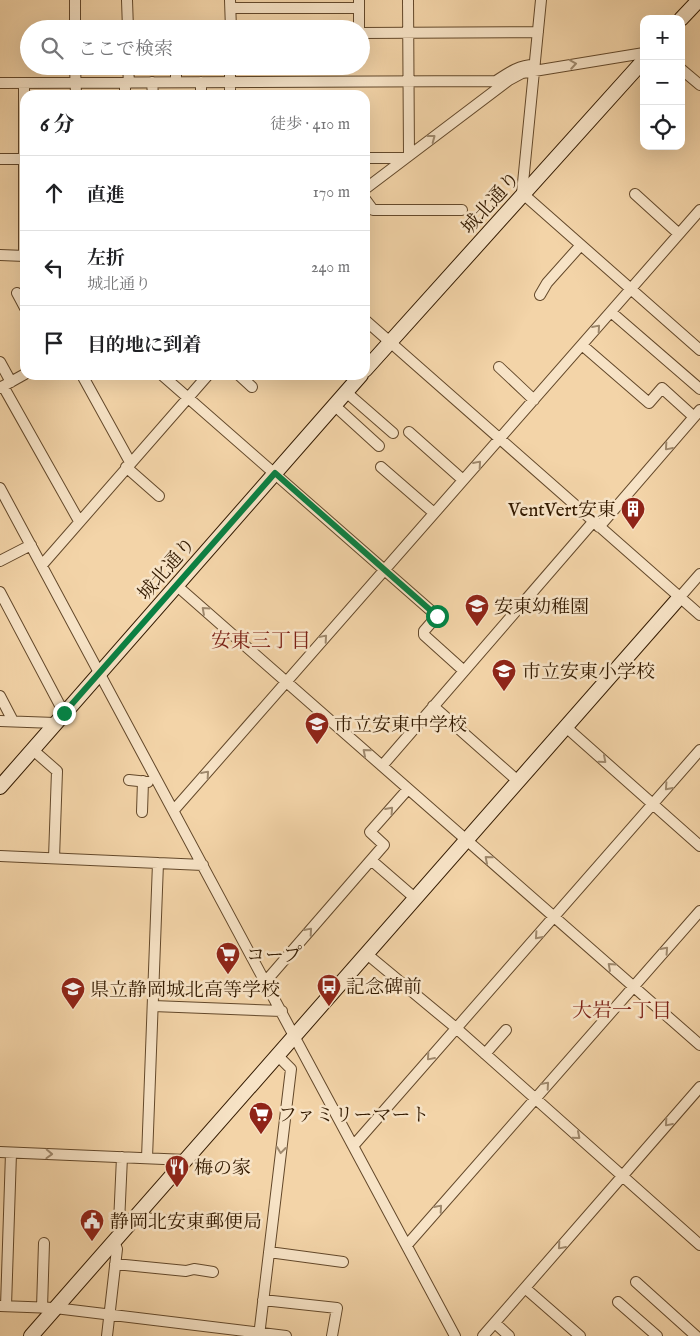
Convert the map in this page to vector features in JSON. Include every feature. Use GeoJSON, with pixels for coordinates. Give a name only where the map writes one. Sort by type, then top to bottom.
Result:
{"type":"FeatureCollection","features":[{"type":"Feature","properties":{"kind":"street"},"geometry":{"type":"LineString","coordinates":[[75,0],[75,20]]}},
{"type":"Feature","properties":{"kind":"street"},"geometry":{"type":"LineString","coordinates":[[127,0],[128,20]]}},
{"type":"Feature","properties":{"kind":"street"},"geometry":{"type":"LineString","coordinates":[[407,156],[408,0]]}},
{"type":"Feature","properties":{"kind":"street"},"geometry":{"type":"LineString","coordinates":[[541,0],[522,194],[700,350]]}},
{"type":"Feature","properties":{"kind":"street"},"geometry":{"type":"LineString","coordinates":[[685,15],[699,0]]}},
{"type":"Feature","properties":{"kind":"street"},"geometry":{"type":"LineString","coordinates":[[230,20],[230,4],[359,4],[359,20]]}},
{"type":"Feature","properties":{"kind":"street"},"geometry":{"type":"LineString","coordinates":[[370,33],[538,32]]}},
{"type":"Feature","properties":{"kind":"street"},"geometry":{"type":"LineString","coordinates":[[0,83],[496,81],[517,68],[534,68],[640,54]]}},
{"type":"Feature","properties":{"kind":"street","name":"城北通り"},"geometry":{"type":"LineString","coordinates":[[370,364],[640,64]]}},
{"type":"Feature","properties":{"kind":"street"},"geometry":{"type":"LineString","coordinates":[[370,184],[509,80],[534,68]]}},
{"type":"Feature","properties":{"kind":"street"},"geometry":{"type":"LineString","coordinates":[[685,72],[700,85]]}},
{"type":"Feature","properties":{"kind":"street"},"geometry":{"type":"LineString","coordinates":[[76,75],[76,90]]}},
{"type":"Feature","properties":{"kind":"street"},"geometry":{"type":"LineString","coordinates":[[126,90],[127,75]]}},
{"type":"Feature","properties":{"kind":"street"},"geometry":{"type":"LineString","coordinates":[[176,75],[176,82]]}},
{"type":"Feature","properties":{"kind":"street"},"geometry":{"type":"LineString","coordinates":[[230,75],[230,90]]}},
{"type":"Feature","properties":{"kind":"street"},"geometry":{"type":"LineString","coordinates":[[152,82],[152,90]]}},
{"type":"Feature","properties":{"kind":"street"},"geometry":{"type":"LineString","coordinates":[[201,82],[201,90]]}},
{"type":"Feature","properties":{"kind":"street"},"geometry":{"type":"LineString","coordinates":[[24,83],[24,90]]}},
{"type":"Feature","properties":{"kind":"street"},"geometry":{"type":"LineString","coordinates":[[370,158],[407,156]]}},
{"type":"Feature","properties":{"kind":"street"},"geometry":{"type":"LineString","coordinates":[[0,159],[20,159]]}},
{"type":"Feature","properties":{"kind":"street"},"geometry":{"type":"LineString","coordinates":[[635,194],[679,234]]}},
{"type":"Feature","properties":{"kind":"street"},"geometry":{"type":"LineString","coordinates":[[370,206],[373,210],[462,210]]}},
{"type":"Feature","properties":{"kind":"street"},"geometry":{"type":"LineString","coordinates":[[174,810],[700,210]]}},
{"type":"Feature","properties":{"kind":"street"},"geometry":{"type":"LineString","coordinates":[[540,295],[547,283],[580,246]]}},
{"type":"Feature","properties":{"kind":"street"},"geometry":{"type":"LineString","coordinates":[[0,255],[20,256]]}},
{"type":"Feature","properties":{"kind":"street"},"geometry":{"type":"LineString","coordinates":[[17,293],[20,299]]}},
{"type":"Feature","properties":{"kind":"street"},"geometry":{"type":"LineString","coordinates":[[611,312],[700,390]]}},
{"type":"Feature","properties":{"kind":"street"},"geometry":{"type":"LineString","coordinates":[[370,324],[700,615]]}},
{"type":"Feature","properties":{"kind":"street"},"geometry":{"type":"LineString","coordinates":[[382,766],[464,671],[697,414],[662,388],[649,403],[582,345]]}},
{"type":"Feature","properties":{"kind":"street"},"geometry":{"type":"LineString","coordinates":[[0,362],[5,385],[79,521]]}},
{"type":"Feature","properties":{"kind":"street"},"geometry":{"type":"LineString","coordinates":[[498,367],[534,400]]}},
{"type":"Feature","properties":{"kind":"street"},"geometry":{"type":"LineString","coordinates":[[5,385],[20,377]]}},
{"type":"Feature","properties":{"kind":"street"},"geometry":{"type":"LineString","coordinates":[[85,380],[128,465],[159,496]]}},
{"type":"Feature","properties":{"kind":"street"},"geometry":{"type":"LineString","coordinates":[[168,380],[437,616],[424,631],[424,635],[464,671]]}},
{"type":"Feature","properties":{"kind":"street"},"geometry":{"type":"LineString","coordinates":[[42,565],[204,380]]}},
{"type":"Feature","properties":{"kind":"street"},"geometry":{"type":"LineString","coordinates":[[244,380],[252,387]]}},
{"type":"Feature","properties":{"kind":"street","name":"城北通り"},"geometry":{"type":"LineString","coordinates":[[0,788],[99,672],[357,380]]}},
{"type":"Feature","properties":{"kind":"street"},"geometry":{"type":"LineString","coordinates":[[346,392],[394,433]]}},
{"type":"Feature","properties":{"kind":"street"},"geometry":{"type":"LineString","coordinates":[[334,406],[379,446]]}},
{"type":"Feature","properties":{"kind":"street"},"geometry":{"type":"LineString","coordinates":[[409,432],[463,480]]}},
{"type":"Feature","properties":{"kind":"street"},"geometry":{"type":"LineString","coordinates":[[381,467],[434,513]]}},
{"type":"Feature","properties":{"kind":"street"},"geometry":{"type":"LineString","coordinates":[[0,488],[455,1336]]}},
{"type":"Feature","properties":{"kind":"street"},"geometry":{"type":"LineString","coordinates":[[0,561],[31,544]]}},
{"type":"Feature","properties":{"kind":"street"},"geometry":{"type":"LineString","coordinates":[[31,1336],[49,1308],[136,1218],[277,1055],[520,782],[700,574]]}},
{"type":"Feature","properties":{"kind":"street"},"geometry":{"type":"LineString","coordinates":[[176,585],[700,1045]]}},
{"type":"Feature","properties":{"kind":"street"},"geometry":{"type":"LineString","coordinates":[[0,592],[60,718],[0,721]]}},
{"type":"Feature","properties":{"kind":"street"},"geometry":{"type":"LineString","coordinates":[[0,696],[13,721]]}},
{"type":"Feature","properties":{"kind":"street"},"geometry":{"type":"LineString","coordinates":[[433,706],[520,782]]}},
{"type":"Feature","properties":{"kind":"street"},"geometry":{"type":"LineString","coordinates":[[567,728],[700,846]]}},
{"type":"Feature","properties":{"kind":"street"},"geometry":{"type":"LineString","coordinates":[[33,750],[57,771],[54,858]]}},
{"type":"Feature","properties":{"kind":"street"},"geometry":{"type":"LineString","coordinates":[[354,1145],[700,750]]}},
{"type":"Feature","properties":{"kind":"street"},"geometry":{"type":"LineString","coordinates":[[128,780],[159,782]]}},
{"type":"Feature","properties":{"kind":"street"},"geometry":{"type":"LineString","coordinates":[[142,812],[143,781]]}},
{"type":"Feature","properties":{"kind":"street"},"geometry":{"type":"LineString","coordinates":[[266,981],[384,845],[370,832],[408,789]]}},
{"type":"Feature","properties":{"kind":"street"},"geometry":{"type":"LineString","coordinates":[[0,856],[203,865]]}},
{"type":"Feature","properties":{"kind":"street"},"geometry":{"type":"LineString","coordinates":[[371,860],[416,899]]}},
{"type":"Feature","properties":{"kind":"street"},"geometry":{"type":"LineString","coordinates":[[147,1158],[158,863]]}},
{"type":"Feature","properties":{"kind":"street"},"geometry":{"type":"LineString","coordinates":[[407,1245],[700,911]]}},
{"type":"Feature","properties":{"kind":"street"},"geometry":{"type":"LineString","coordinates":[[368,955],[456,1028],[700,1244]]}},
{"type":"Feature","properties":{"kind":"street"},"geometry":{"type":"LineString","coordinates":[[153,1006],[282,1011]]}},
{"type":"Feature","properties":{"kind":"street"},"geometry":{"type":"LineString","coordinates":[[485,1054],[506,1030]]}},
{"type":"Feature","properties":{"kind":"street"},"geometry":{"type":"LineString","coordinates":[[277,1055],[291,1069]]}},
{"type":"Feature","properties":{"kind":"street"},"geometry":{"type":"LineString","coordinates":[[291,1069],[309,1063]]}},
{"type":"Feature","properties":{"kind":"street"},"geometry":{"type":"LineString","coordinates":[[259,1334],[291,1069]]}},
{"type":"Feature","properties":{"kind":"street"},"geometry":{"type":"LineString","coordinates":[[483,1336],[700,1087]]}},
{"type":"Feature","properties":{"kind":"street"},"geometry":{"type":"LineString","coordinates":[[0,1152],[187,1160]]}},
{"type":"Feature","properties":{"kind":"street"},"geometry":{"type":"LineString","coordinates":[[11,1153],[3,1306],[49,1308],[286,1336]]}},
{"type":"Feature","properties":{"kind":"street"},"geometry":{"type":"LineString","coordinates":[[122,1157],[119,1223],[126,1229]]}},
{"type":"Feature","properties":{"kind":"street"},"geometry":{"type":"LineString","coordinates":[[136,1218],[194,1224]]}},
{"type":"Feature","properties":{"kind":"street"},"geometry":{"type":"LineString","coordinates":[[107,1336],[116,1264],[117,1249],[114,1242]]}},
{"type":"Feature","properties":{"kind":"street"},"geometry":{"type":"LineString","coordinates":[[44,1243],[49,1308]]}},
{"type":"Feature","properties":{"kind":"street"},"geometry":{"type":"LineString","coordinates":[[269,1252],[343,1262]]}},
{"type":"Feature","properties":{"kind":"street"},"geometry":{"type":"LineString","coordinates":[[116,1264],[186,1272],[194,1269],[213,1272]]}},
{"type":"Feature","properties":{"kind":"street"},"geometry":{"type":"LineString","coordinates":[[636,1282],[696,1336]]}},
{"type":"Feature","properties":{"kind":"street"},"geometry":{"type":"LineString","coordinates":[[525,1288],[580,1336]]}},
{"type":"Feature","properties":{"kind":"street"},"geometry":{"type":"LineString","coordinates":[[264,1300],[337,1308],[332,1336]]}},
{"type":"Feature","properties":{"kind":"street"},"geometry":{"type":"LineString","coordinates":[[618,1302],[657,1336]]}},
{"type":"Feature","properties":{"kind":"street"},"geometry":{"type":"LineString","coordinates":[[495,1323],[509,1336]]}},
{"type":"Feature","properties":{"kind":"place","name":"VentVert安東"},"geometry":{"type":"Point","coordinates":[633,530]}},
{"type":"Feature","properties":{"kind":"place","name":"安東幼稚園"},"geometry":{"type":"Point","coordinates":[477,627]}},
{"type":"Feature","properties":{"kind":"place","name":"市立安東小学校"},"geometry":{"type":"Point","coordinates":[504,692]}},
{"type":"Feature","properties":{"kind":"place","name":"市立安東中学校"},"geometry":{"type":"Point","coordinates":[317,745]}},
{"type":"Feature","properties":{"kind":"place","name":"コープ"},"geometry":{"type":"Point","coordinates":[228,975]}},
{"type":"Feature","properties":{"kind":"place","name":"記念碑前"},"geometry":{"type":"Point","coordinates":[329,1007]}},
{"type":"Feature","properties":{"kind":"place","name":"県立静岡城北高等学校"},"geometry":{"type":"Point","coordinates":[73,1010]}},
{"type":"Feature","properties":{"kind":"place","name":"ファミリーマート"},"geometry":{"type":"Point","coordinates":[261,1135]}},
{"type":"Feature","properties":{"kind":"place","name":"梅の家"},"geometry":{"type":"Point","coordinates":[177,1188]}},
{"type":"Feature","properties":{"kind":"place","name":"静岡北安東郵便局"},"geometry":{"type":"Point","coordinates":[92,1242]}},
{"type":"Feature","properties":{"kind":"district","name":"安東三丁目"},"geometry":{"type":"Point","coordinates":[261,640]}},
{"type":"Feature","properties":{"kind":"district","name":"大岩一丁目"},"geometry":{"type":"Point","coordinates":[622,1010]}},
{"type":"Feature","properties":{"kind":"route"},"geometry":{"type":"LineString","coordinates":[[64,713],[275,473],[437,616]]}}]}
